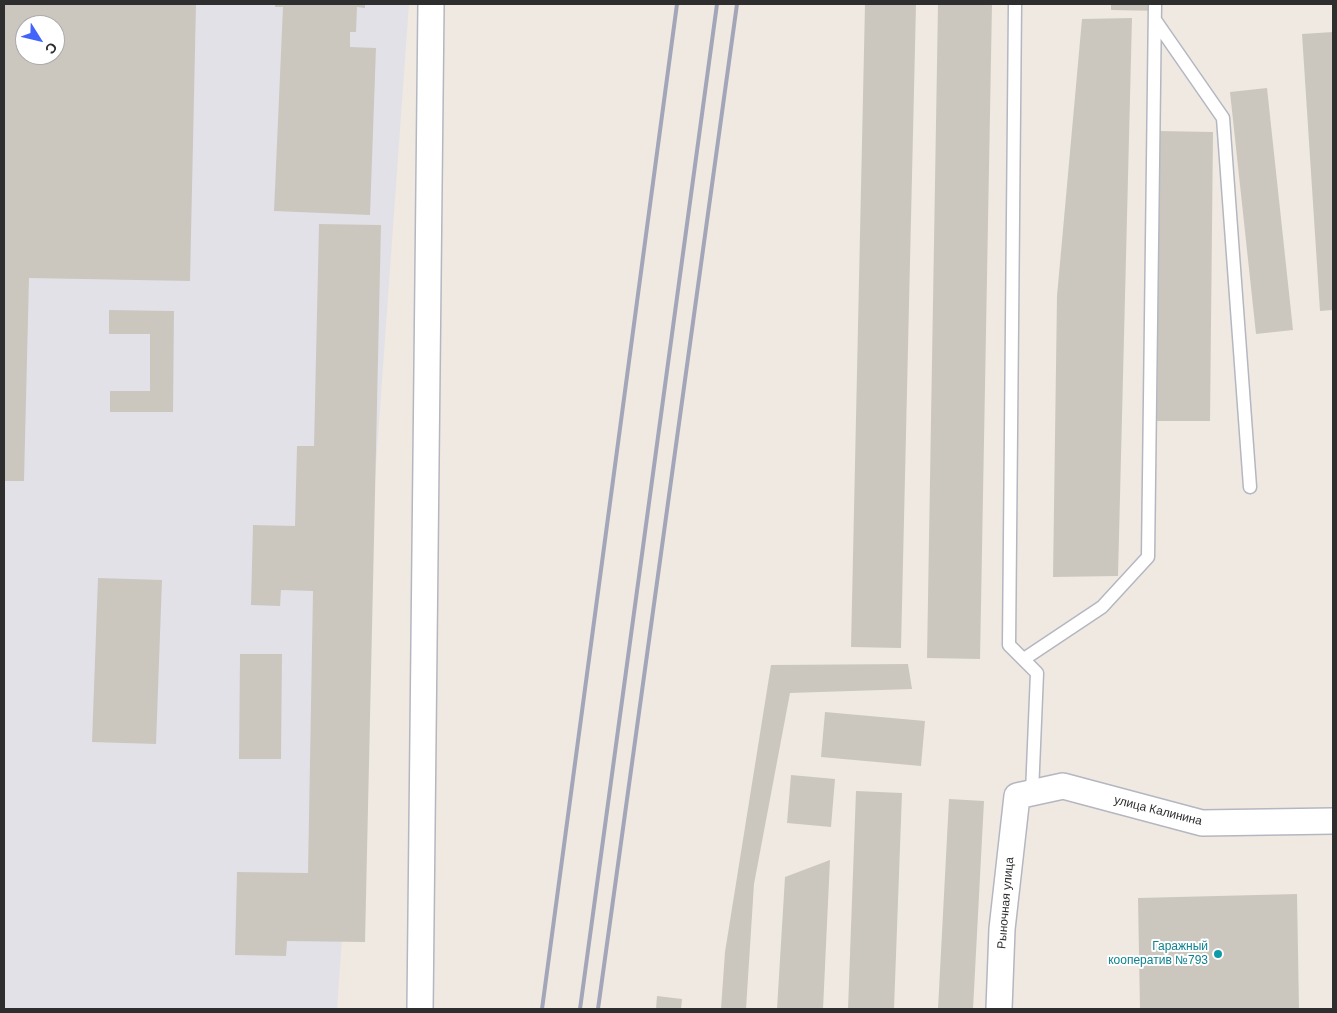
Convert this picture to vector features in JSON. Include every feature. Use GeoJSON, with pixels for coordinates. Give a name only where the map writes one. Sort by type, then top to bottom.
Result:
{"type":"FeatureCollection","features":[{"type":"Feature","properties":{"kind":"street"},"geometry":{"type":"LineString","coordinates":[[420,1009],[431,4]]}},
{"type":"Feature","properties":{"kind":"street","name":"улица Калинина"},"geometry":{"type":"LineString","coordinates":[[1024,795],[1063,786],[1202,823],[1333,821]]}},
{"type":"Feature","properties":{"kind":"street","name":"Рыночная улица"},"geometry":{"type":"LineString","coordinates":[[999,1009],[1002,929],[1024,795]]}},
{"type":"Feature","properties":{"kind":"lane"},"geometry":{"type":"LineString","coordinates":[[1015,4],[1009,645],[1037,673],[1024,795]]}},
{"type":"Feature","properties":{"kind":"lane"},"geometry":{"type":"LineString","coordinates":[[1024,659],[1102,607],[1148,557],[1155,4]]}},
{"type":"Feature","properties":{"kind":"lane"},"geometry":{"type":"LineString","coordinates":[[1155,20],[1223,118],[1250,487]]}},
{"type":"Feature","properties":{"kind":"shaded area"},"geometry":{"type":"Polygon","coordinates":[[[4,4],[409,4],[337,1009],[4,1009],[4,4]]]}},
{"type":"Feature","properties":{"kind":"building"},"geometry":{"type":"Polygon","coordinates":[[[4,4],[196,4],[190,281],[29,278],[24,481],[4,481],[4,4]]]}},
{"type":"Feature","properties":{"kind":"building"},"geometry":{"type":"Polygon","coordinates":[[[275,4],[365,4],[365,8],[357,7],[356,32],[350,32],[350,47],[376,48],[370,215],[274,211],[283,7],[275,7],[275,4]]]}},
{"type":"Feature","properties":{"kind":"building"},"geometry":{"type":"Polygon","coordinates":[[[865,4],[916,4],[901,648],[851,647],[865,4]]]}},
{"type":"Feature","properties":{"kind":"building"},"geometry":{"type":"Polygon","coordinates":[[[938,4],[992,4],[980,659],[927,658],[938,4]]]}},
{"type":"Feature","properties":{"kind":"building"},"geometry":{"type":"Polygon","coordinates":[[[1111,4],[1161,4],[1161,11],[1111,10],[1111,4]]]}},
{"type":"Feature","properties":{"kind":"building"},"geometry":{"type":"Polygon","coordinates":[[[1132,18],[1118,576],[1053,577],[1057,296],[1082,19],[1132,18]]]}},
{"type":"Feature","properties":{"kind":"building"},"geometry":{"type":"Polygon","coordinates":[[[1333,32],[1333,310],[1320,311],[1302,34],[1333,32]]]}},
{"type":"Feature","properties":{"kind":"building"},"geometry":{"type":"Polygon","coordinates":[[[1267,88],[1293,330],[1256,334],[1230,92],[1267,88]]]}},
{"type":"Feature","properties":{"kind":"building"},"geometry":{"type":"Polygon","coordinates":[[[1159,131],[1213,132],[1210,421],[1157,421],[1159,131]]]}},
{"type":"Feature","properties":{"kind":"building"},"geometry":{"type":"Polygon","coordinates":[[[319,224],[381,225],[365,942],[287,941],[286,956],[235,955],[237,872],[308,873],[313,591],[281,590],[280,606],[251,605],[253,525],[295,526],[297,446],[314,446],[319,224]]]}},
{"type":"Feature","properties":{"kind":"building"},"geometry":{"type":"Polygon","coordinates":[[[109,310],[174,311],[173,412],[110,412],[110,391],[150,391],[150,334],[109,334],[109,310]]]}},
{"type":"Feature","properties":{"kind":"building"},"geometry":{"type":"Polygon","coordinates":[[[98,578],[162,580],[156,744],[92,742],[98,578]]]}},
{"type":"Feature","properties":{"kind":"building"},"geometry":{"type":"Polygon","coordinates":[[[240,654],[282,654],[281,759],[239,759],[240,654]]]}},
{"type":"Feature","properties":{"kind":"building"},"geometry":{"type":"Polygon","coordinates":[[[908,664],[912,689],[790,693],[754,884],[746,1009],[721,1009],[725,952],[771,665],[908,664]]]}},
{"type":"Feature","properties":{"kind":"building"},"geometry":{"type":"Polygon","coordinates":[[[825,712],[925,721],[921,766],[821,757],[825,712]]]}},
{"type":"Feature","properties":{"kind":"building"},"geometry":{"type":"Polygon","coordinates":[[[791,775],[835,779],[831,827],[787,823],[791,775]]]}},
{"type":"Feature","properties":{"kind":"building"},"geometry":{"type":"Polygon","coordinates":[[[856,791],[902,793],[894,1009],[848,1009],[856,791]]]}},
{"type":"Feature","properties":{"kind":"building"},"geometry":{"type":"Polygon","coordinates":[[[949,799],[984,801],[973,1009],[938,1009],[949,799]]]}},
{"type":"Feature","properties":{"kind":"building"},"geometry":{"type":"Polygon","coordinates":[[[830,860],[823,1009],[777,1009],[785,877],[830,860]]]}},
{"type":"Feature","properties":{"kind":"building","name":"Гаражный кооператив №793"},"geometry":{"type":"Polygon","coordinates":[[[1297,894],[1299,1009],[1140,1009],[1138,898],[1297,894]]]}},
{"type":"Feature","properties":{"kind":"building"},"geometry":{"type":"Polygon","coordinates":[[[657,996],[682,999],[681,1009],[656,1009],[657,996]]]}},
{"type":"Feature","properties":{"kind":"railway"},"geometry":{"type":"LineString","coordinates":[[542,1009],[677,4]]}},
{"type":"Feature","properties":{"kind":"railway"},"geometry":{"type":"LineString","coordinates":[[580,1009],[717,4]]}},
{"type":"Feature","properties":{"kind":"railway"},"geometry":{"type":"LineString","coordinates":[[598,1009],[737,4]]}},
{"type":"Feature","properties":{"kind":"place","name":"Гаражный кооператив №793"},"geometry":{"type":"Point","coordinates":[1218,954]}}]}
